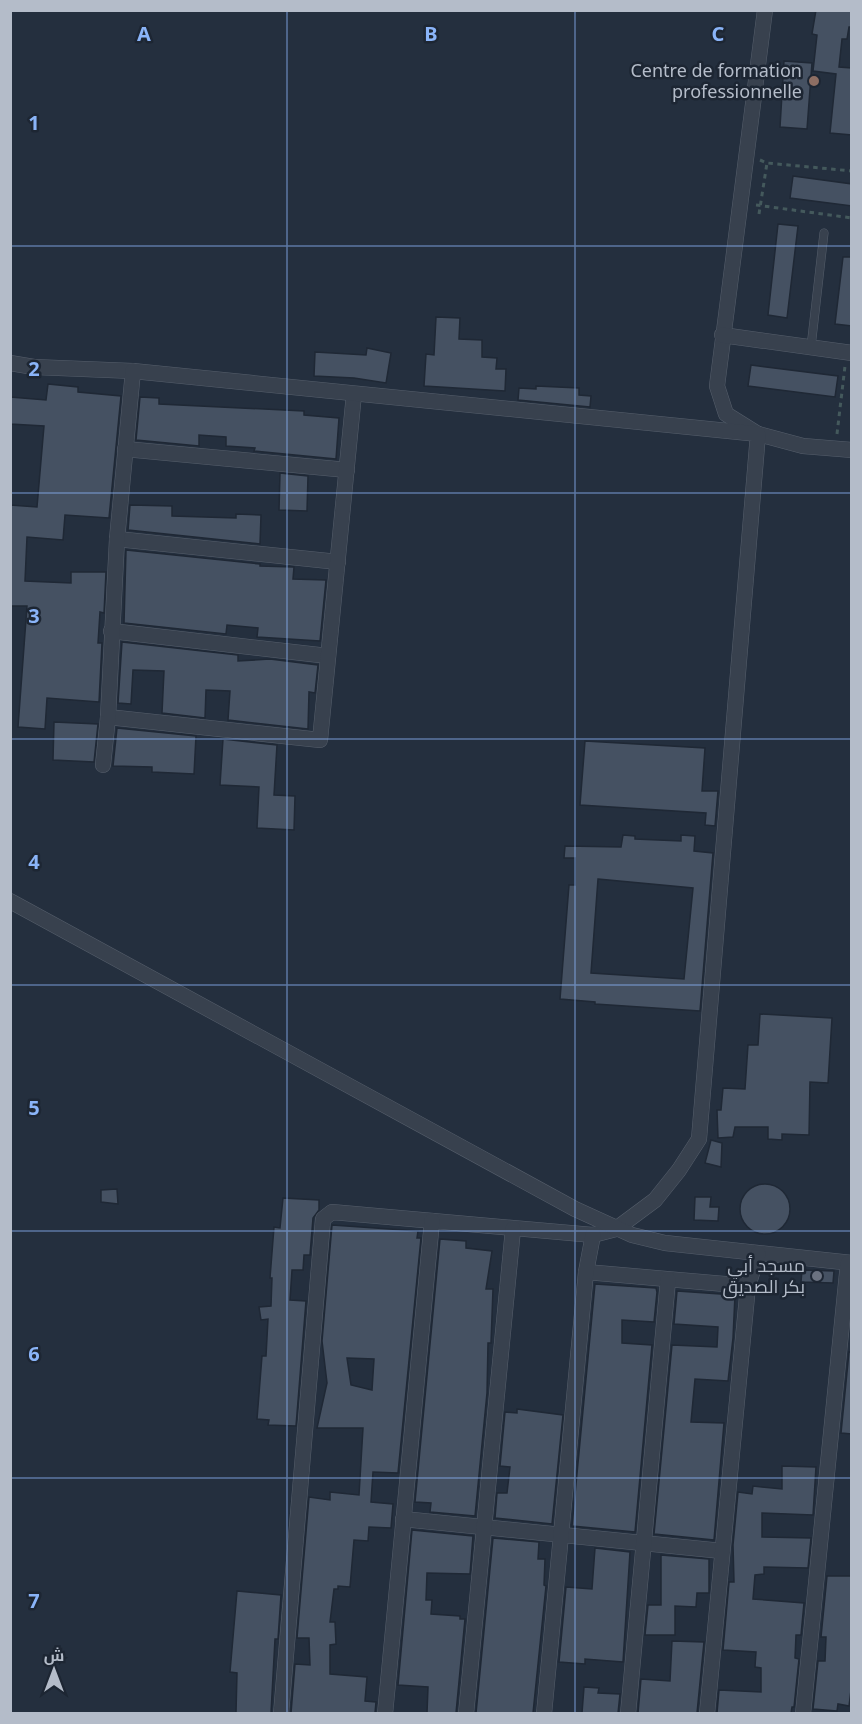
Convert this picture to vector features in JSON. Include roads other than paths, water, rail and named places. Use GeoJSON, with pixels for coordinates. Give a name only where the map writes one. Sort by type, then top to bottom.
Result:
{"type":"FeatureCollection","features":[{"type":"Feature","properties":{"kind":"street"},"geometry":{"type":"LineString","coordinates":[[758,434],[726,414],[717,386],[765,10]]}},
{"type":"Feature","properties":{"kind":"street"},"geometry":{"type":"LineString","coordinates":[[722,335],[849,353]]}},
{"type":"Feature","properties":{"kind":"street"},"geometry":{"type":"LineString","coordinates":[[10,363],[34,367],[133,371],[758,434],[803,446],[844,449]]}},
{"type":"Feature","properties":{"kind":"street"},"geometry":{"type":"LineString","coordinates":[[103,765],[108,717],[117,539],[133,371]]}},
{"type":"Feature","properties":{"kind":"street"},"geometry":{"type":"LineString","coordinates":[[108,717],[320,740],[354,394]]}},
{"type":"Feature","properties":{"kind":"street"},"geometry":{"type":"LineString","coordinates":[[280,1713],[324,1219],[332,1212],[593,1235],[616,1229],[655,1200],[680,1170],[699,1139],[758,434]]}},
{"type":"Feature","properties":{"kind":"street"},"geometry":{"type":"LineString","coordinates":[[125,449],[347,471]]}},
{"type":"Feature","properties":{"kind":"street"},"geometry":{"type":"LineString","coordinates":[[117,539],[338,562]]}},
{"type":"Feature","properties":{"kind":"street"},"geometry":{"type":"LineString","coordinates":[[111,631],[328,656]]}},
{"type":"Feature","properties":{"kind":"street"},"geometry":{"type":"LineString","coordinates":[[10,901],[575,1209],[616,1229],[665,1243],[850,1263],[803,1713]]}},
{"type":"Feature","properties":{"kind":"street"},"geometry":{"type":"LineString","coordinates":[[385,1713],[432,1221]]}},
{"type":"Feature","properties":{"kind":"street"},"geometry":{"type":"LineString","coordinates":[[466,1713],[513,1229]]}},
{"type":"Feature","properties":{"kind":"street"},"geometry":{"type":"LineString","coordinates":[[544,1713],[586,1272],[593,1235]]}},
{"type":"Feature","properties":{"kind":"street"},"geometry":{"type":"LineString","coordinates":[[707,1713],[748,1286],[758,1254]]}},
{"type":"Feature","properties":{"kind":"street"},"geometry":{"type":"LineString","coordinates":[[586,1272],[748,1286]]}},
{"type":"Feature","properties":{"kind":"street"},"geometry":{"type":"LineString","coordinates":[[628,1713],[668,1280]]}},
{"type":"Feature","properties":{"kind":"street"},"geometry":{"type":"LineString","coordinates":[[403,1519],[722,1551]]}},
{"type":"Feature","properties":{"kind":"lane"},"geometry":{"type":"LineString","coordinates":[[811,348],[824,233]]}},
{"type":"Feature","properties":{"kind":"place","name":"Centre de formation professionnelle"},"geometry":{"type":"Point","coordinates":[814,81]}},
{"type":"Feature","properties":{"kind":"place","name":"مسجد أبي بكر الصديق"},"geometry":{"type":"Point","coordinates":[817,1276]}}]}
